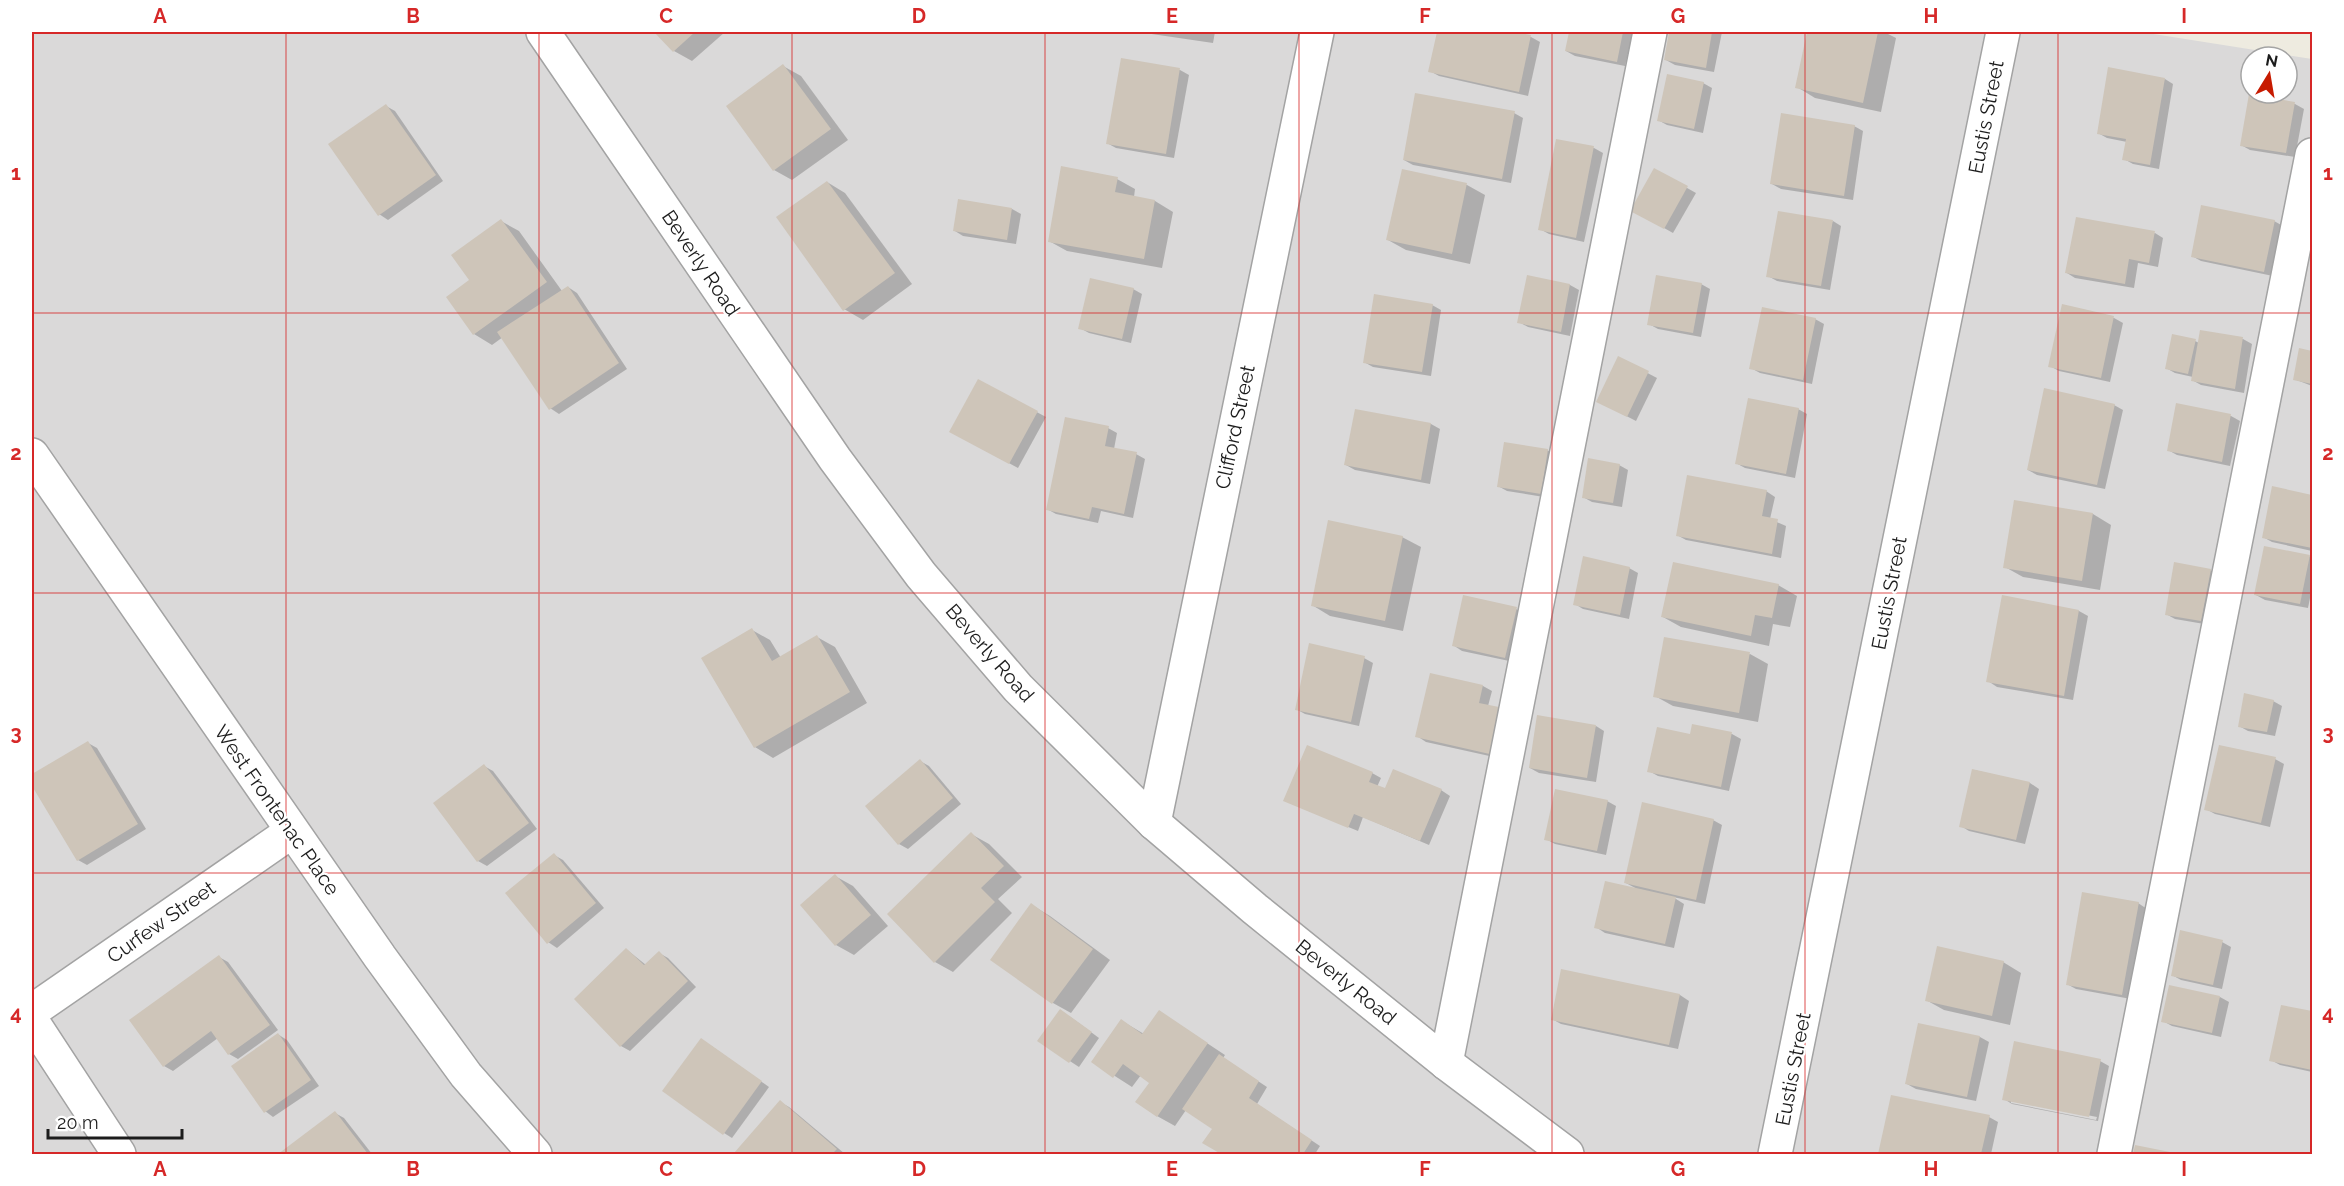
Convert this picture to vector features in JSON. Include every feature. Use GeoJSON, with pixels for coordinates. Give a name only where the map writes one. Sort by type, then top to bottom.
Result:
{"type":"FeatureCollection","features":[{"type":"Feature","properties":{"kind":"street","name":"Beverly Road"},"geometry":{"type":"LineString","coordinates":[[543,32],[835,459],[921,575],[1018,688],[1154,823],[1255,909],[1446,1062],[1567,1155]]}},
{"type":"Feature","properties":{"kind":"street","name":"Clifford Street"},"geometry":{"type":"LineString","coordinates":[[1154,823],[1317,32]]}},
{"type":"Feature","properties":{"kind":"street"},"geometry":{"type":"LineString","coordinates":[[1446,1062],[1650,32]]}},
{"type":"Feature","properties":{"kind":"street","name":"Eustis Street"},"geometry":{"type":"LineString","coordinates":[[1775,1155],[2003,32]]}},
{"type":"Feature","properties":{"kind":"street"},"geometry":{"type":"LineString","coordinates":[[2114,1155],[2313,155]]}},
{"type":"Feature","properties":{"kind":"street","name":"West Frontenac Place"},"geometry":{"type":"LineString","coordinates":[[32,455],[291,832],[466,1075],[535,1155]]}},
{"type":"Feature","properties":{"kind":"street","name":"Curfew Street"},"geometry":{"type":"LineString","coordinates":[[32,1011],[291,832]]}},
{"type":"Feature","properties":{"kind":"street"},"geometry":{"type":"LineString","coordinates":[[32,1021],[119,1155]]}},
{"type":"Feature","properties":{"kind":"shaded area"},"geometry":{"type":"Polygon","coordinates":[[[32,32],[2141,32],[2239,47],[2239,105],[2299,105],[2299,57],[2312,59],[2312,1154],[32,1154],[32,32]]]}},
{"type":"Feature","properties":{"kind":"building"},"geometry":{"type":"Polygon","coordinates":[[[654,32],[695,32],[673,52],[654,32]]]}},
{"type":"Feature","properties":{"kind":"building"},"geometry":{"type":"Polygon","coordinates":[[[1437,32],[1514,32],[1531,35],[1519,92],[1428,72],[1437,32]]]}},
{"type":"Feature","properties":{"kind":"building"},"geometry":{"type":"Polygon","coordinates":[[[1569,32],[1623,32],[1617,62],[1565,51],[1569,32]]]}},
{"type":"Feature","properties":{"kind":"building"},"geometry":{"type":"Polygon","coordinates":[[[1669,32],[1712,32],[1706,68],[1664,60],[1669,32]]]}},
{"type":"Feature","properties":{"kind":"building"},"geometry":{"type":"Polygon","coordinates":[[[1807,32],[1878,32],[1863,103],[1795,88],[1807,32]]]}},
{"type":"Feature","properties":{"kind":"building"},"geometry":{"type":"Polygon","coordinates":[[[1121,58],[1180,68],[1166,154],[1106,144],[1121,58]]]}},
{"type":"Feature","properties":{"kind":"building"},"geometry":{"type":"Polygon","coordinates":[[[783,64],[831,129],[773,171],[726,106],[783,64]]]}},
{"type":"Feature","properties":{"kind":"building"},"geometry":{"type":"Polygon","coordinates":[[[2108,67],[2165,78],[2150,165],[2122,160],[2126,139],[2097,134],[2108,67]]]}},
{"type":"Feature","properties":{"kind":"building"},"geometry":{"type":"Polygon","coordinates":[[[1667,74],[1704,82],[1694,129],[1657,121],[1667,74]]]}},
{"type":"Feature","properties":{"kind":"building"},"geometry":{"type":"Polygon","coordinates":[[[1415,93],[1515,111],[1502,179],[1403,160],[1415,93]]]}},
{"type":"Feature","properties":{"kind":"building"},"geometry":{"type":"Polygon","coordinates":[[[386,104],[436,175],[378,216],[328,144],[386,104]]]}},
{"type":"Feature","properties":{"kind":"building"},"geometry":{"type":"Polygon","coordinates":[[[2247,105],[2294,105],[2286,153],[2240,146],[2247,105]]]}},
{"type":"Feature","properties":{"kind":"building"},"geometry":{"type":"Polygon","coordinates":[[[1781,113],[1855,125],[1844,196],[1770,184],[1781,113]]]}},
{"type":"Feature","properties":{"kind":"building"},"geometry":{"type":"Polygon","coordinates":[[[1556,139],[1594,146],[1576,238],[1538,230],[1556,139]]]}},
{"type":"Feature","properties":{"kind":"building"},"geometry":{"type":"Polygon","coordinates":[[[1061,166],[1118,177],[1115,192],[1155,200],[1144,259],[1048,242],[1061,166]]]}},
{"type":"Feature","properties":{"kind":"building"},"geometry":{"type":"Polygon","coordinates":[[[1654,168],[1688,186],[1664,229],[1630,211],[1654,168]]]}},
{"type":"Feature","properties":{"kind":"building"},"geometry":{"type":"Polygon","coordinates":[[[1402,169],[1467,183],[1452,254],[1386,240],[1402,169]]]}},
{"type":"Feature","properties":{"kind":"building"},"geometry":{"type":"Polygon","coordinates":[[[827,181],[895,273],[843,311],[776,217],[827,181]]]}},
{"type":"Feature","properties":{"kind":"building"},"geometry":{"type":"Polygon","coordinates":[[[958,199],[1012,208],[1007,240],[953,231],[958,199]]]}},
{"type":"Feature","properties":{"kind":"building"},"geometry":{"type":"Polygon","coordinates":[[[2201,205],[2275,220],[2264,272],[2191,257],[2201,205]]]}},
{"type":"Feature","properties":{"kind":"building"},"geometry":{"type":"Polygon","coordinates":[[[1778,211],[1833,220],[1821,286],[1766,277],[1778,211]]]}},
{"type":"Feature","properties":{"kind":"building"},"geometry":{"type":"Polygon","coordinates":[[[2076,217],[2155,231],[2149,263],[2129,259],[2125,284],[2065,273],[2076,217]]]}},
{"type":"Feature","properties":{"kind":"building"},"geometry":{"type":"Polygon","coordinates":[[[501,219],[547,282],[473,335],[446,297],[469,280],[451,255],[501,219]]]}},
{"type":"Feature","properties":{"kind":"building"},"geometry":{"type":"Polygon","coordinates":[[[1527,275],[1570,284],[1561,332],[1517,323],[1527,275]]]}},
{"type":"Feature","properties":{"kind":"building"},"geometry":{"type":"Polygon","coordinates":[[[1656,275],[1702,283],[1693,333],[1647,325],[1656,275]]]}},
{"type":"Feature","properties":{"kind":"building"},"geometry":{"type":"Polygon","coordinates":[[[1090,278],[1134,288],[1122,339],[1078,329],[1090,278]]]}},
{"type":"Feature","properties":{"kind":"building"},"geometry":{"type":"Polygon","coordinates":[[[568,286],[619,363],[549,410],[497,332],[568,286]]]}},
{"type":"Feature","properties":{"kind":"building"},"geometry":{"type":"Polygon","coordinates":[[[1374,294],[1433,304],[1422,372],[1363,363],[1374,294]]]}},
{"type":"Feature","properties":{"kind":"building"},"geometry":{"type":"Polygon","coordinates":[[[2062,304],[2114,316],[2101,378],[2048,367],[2062,304]]]}},
{"type":"Feature","properties":{"kind":"building"},"geometry":{"type":"Polygon","coordinates":[[[1762,307],[1816,318],[1803,380],[1749,369],[1762,307]]]}},
{"type":"Feature","properties":{"kind":"building"},"geometry":{"type":"Polygon","coordinates":[[[2200,330],[2243,337],[2235,389],[2191,381],[2200,330]]]}},
{"type":"Feature","properties":{"kind":"building"},"geometry":{"type":"Polygon","coordinates":[[[2172,334],[2196,339],[2188,374],[2165,369],[2172,334]]]}},
{"type":"Feature","properties":{"kind":"building"},"geometry":{"type":"Polygon","coordinates":[[[2299,348],[2312,351],[2312,384],[2293,380],[2299,348]]]}},
{"type":"Feature","properties":{"kind":"building"},"geometry":{"type":"Polygon","coordinates":[[[1618,356],[1649,371],[1627,417],[1596,402],[1618,356]]]}},
{"type":"Feature","properties":{"kind":"building"},"geometry":{"type":"Polygon","coordinates":[[[978,379],[1038,411],[1009,464],[949,432],[978,379]]]}},
{"type":"Feature","properties":{"kind":"building"},"geometry":{"type":"Polygon","coordinates":[[[2044,388],[2115,404],[2097,485],[2027,470],[2044,388]]]}},
{"type":"Feature","properties":{"kind":"building"},"geometry":{"type":"Polygon","coordinates":[[[1748,398],[1799,408],[1786,474],[1735,464],[1748,398]]]}},
{"type":"Feature","properties":{"kind":"building"},"geometry":{"type":"Polygon","coordinates":[[[2176,403],[2231,414],[2222,462],[2167,451],[2176,403]]]}},
{"type":"Feature","properties":{"kind":"building"},"geometry":{"type":"Polygon","coordinates":[[[1355,409],[1431,423],[1421,480],[1344,465],[1355,409]]]}},
{"type":"Feature","properties":{"kind":"building"},"geometry":{"type":"Polygon","coordinates":[[[1065,417],[1109,426],[1105,446],[1137,452],[1124,514],[1092,507],[1089,519],[1046,510],[1065,417]]]}},
{"type":"Feature","properties":{"kind":"building"},"geometry":{"type":"Polygon","coordinates":[[[1504,442],[1548,449],[1541,494],[1497,487],[1504,442]]]}},
{"type":"Feature","properties":{"kind":"building"},"geometry":{"type":"Polygon","coordinates":[[[1588,458],[1620,464],[1613,503],[1582,498],[1588,458]]]}},
{"type":"Feature","properties":{"kind":"building"},"geometry":{"type":"Polygon","coordinates":[[[1687,475],[1767,490],[1762,516],[1778,519],[1772,554],[1676,536],[1687,475]]]}},
{"type":"Feature","properties":{"kind":"building"},"geometry":{"type":"Polygon","coordinates":[[[2272,486],[2312,495],[2312,548],[2262,538],[2272,486]]]}},
{"type":"Feature","properties":{"kind":"building"},"geometry":{"type":"Polygon","coordinates":[[[2014,500],[2093,513],[2082,581],[2003,568],[2014,500]]]}},
{"type":"Feature","properties":{"kind":"building"},"geometry":{"type":"Polygon","coordinates":[[[1328,520],[1403,536],[1385,621],[1311,606],[1328,520]]]}},
{"type":"Feature","properties":{"kind":"building"},"geometry":{"type":"Polygon","coordinates":[[[2264,546],[2310,555],[2300,604],[2254,595],[2264,546]]]}},
{"type":"Feature","properties":{"kind":"building"},"geometry":{"type":"Polygon","coordinates":[[[1583,556],[1630,567],[1620,615],[1573,605],[1583,556]]]}},
{"type":"Feature","properties":{"kind":"building"},"geometry":{"type":"Polygon","coordinates":[[[1673,562],[1779,584],[1772,618],[1755,615],[1751,636],[1661,617],[1673,562]]]}},
{"type":"Feature","properties":{"kind":"building"},"geometry":{"type":"Polygon","coordinates":[[[2174,562],[2211,569],[2201,621],[2165,615],[2174,562]]]}},
{"type":"Feature","properties":{"kind":"building"},"geometry":{"type":"Polygon","coordinates":[[[1463,595],[1517,607],[1505,658],[1452,646],[1463,595]]]}},
{"type":"Feature","properties":{"kind":"building"},"geometry":{"type":"Polygon","coordinates":[[[2002,595],[2079,610],[2064,696],[1986,682],[2002,595]]]}},
{"type":"Feature","properties":{"kind":"building"},"geometry":{"type":"Polygon","coordinates":[[[752,628],[772,661],[817,635],[850,692],[754,748],[701,658],[752,628]]]}},
{"type":"Feature","properties":{"kind":"building"},"geometry":{"type":"Polygon","coordinates":[[[1664,637],[1750,652],[1739,713],[1653,697],[1664,637]]]}},
{"type":"Feature","properties":{"kind":"building"},"geometry":{"type":"Polygon","coordinates":[[[1309,643],[1365,656],[1351,722],[1295,710],[1309,643]]]}},
{"type":"Feature","properties":{"kind":"building"},"geometry":{"type":"Polygon","coordinates":[[[1430,673],[1483,685],[1479,703],[1504,708],[1494,755],[1415,737],[1430,673]]]}},
{"type":"Feature","properties":{"kind":"building"},"geometry":{"type":"Polygon","coordinates":[[[2244,693],[2274,700],[2267,732],[2238,727],[2244,693]]]}},
{"type":"Feature","properties":{"kind":"building"},"geometry":{"type":"Polygon","coordinates":[[[1537,715],[1596,725],[1587,778],[1529,768],[1537,715]]]}},
{"type":"Feature","properties":{"kind":"building"},"geometry":{"type":"Polygon","coordinates":[[[1692,724],[1732,732],[1721,787],[1647,772],[1657,727],[1690,734],[1692,724]]]}},
{"type":"Feature","properties":{"kind":"building"},"geometry":{"type":"Polygon","coordinates":[[[88,741],[138,824],[77,861],[32,786],[32,774],[88,741]]]}},
{"type":"Feature","properties":{"kind":"building"},"geometry":{"type":"Polygon","coordinates":[[[1307,745],[1373,772],[1369,782],[1385,788],[1393,769],[1442,789],[1420,841],[1354,814],[1348,828],[1283,801],[1307,745]]]}},
{"type":"Feature","properties":{"kind":"building"},"geometry":{"type":"Polygon","coordinates":[[[2219,745],[2276,757],[2261,823],[2204,810],[2219,745]]]}},
{"type":"Feature","properties":{"kind":"building"},"geometry":{"type":"Polygon","coordinates":[[[920,759],[953,798],[898,845],[865,806],[920,759]]]}},
{"type":"Feature","properties":{"kind":"building"},"geometry":{"type":"Polygon","coordinates":[[[484,764],[529,823],[477,862],[433,803],[484,764]]]}},
{"type":"Feature","properties":{"kind":"building"},"geometry":{"type":"Polygon","coordinates":[[[1972,769],[2030,782],[2016,840],[1959,827],[1972,769]]]}},
{"type":"Feature","properties":{"kind":"building"},"geometry":{"type":"Polygon","coordinates":[[[1555,789],[1608,800],[1597,851],[1544,840],[1555,789]]]}},
{"type":"Feature","properties":{"kind":"building"},"geometry":{"type":"Polygon","coordinates":[[[1642,802],[1714,819],[1696,900],[1624,883],[1642,802]]]}},
{"type":"Feature","properties":{"kind":"building"},"geometry":{"type":"Polygon","coordinates":[[[971,832],[1004,866],[981,888],[995,902],[934,963],[887,914],[971,832]]]}},
{"type":"Feature","properties":{"kind":"building"},"geometry":{"type":"Polygon","coordinates":[[[554,853],[596,903],[547,944],[505,893],[554,853]]]}},
{"type":"Feature","properties":{"kind":"building"},"geometry":{"type":"Polygon","coordinates":[[[835,874],[871,915],[835,946],[800,905],[835,874]]]}},
{"type":"Feature","properties":{"kind":"building"},"geometry":{"type":"Polygon","coordinates":[[[1605,881],[1676,897],[1665,944],[1594,928],[1605,881]]]}},
{"type":"Feature","properties":{"kind":"building"},"geometry":{"type":"Polygon","coordinates":[[[2082,892],[2139,902],[2122,995],[2066,985],[2082,892]]]}},
{"type":"Feature","properties":{"kind":"building"},"geometry":{"type":"Polygon","coordinates":[[[1031,903],[1093,949],[1052,1004],[990,960],[1031,903]]]}},
{"type":"Feature","properties":{"kind":"building"},"geometry":{"type":"Polygon","coordinates":[[[2180,930],[2223,940],[2213,985],[2171,976],[2180,930]]]}},
{"type":"Feature","properties":{"kind":"building"},"geometry":{"type":"Polygon","coordinates":[[[1937,946],[2004,961],[1992,1016],[1925,1001],[1937,946]]]}},
{"type":"Feature","properties":{"kind":"building"},"geometry":{"type":"Polygon","coordinates":[[[626,948],[644,965],[659,951],[688,981],[620,1047],[574,999],[626,948]]]}},
{"type":"Feature","properties":{"kind":"building"},"geometry":{"type":"Polygon","coordinates":[[[219,955],[270,1025],[228,1055],[211,1031],[163,1067],[129,1020],[219,955]]]}},
{"type":"Feature","properties":{"kind":"building"},"geometry":{"type":"Polygon","coordinates":[[[1561,969],[1680,994],[1669,1045],[1551,1020],[1561,969]]]}},
{"type":"Feature","properties":{"kind":"building"},"geometry":{"type":"Polygon","coordinates":[[[2169,985],[2220,996],[2212,1033],[2161,1022],[2169,985]]]}},
{"type":"Feature","properties":{"kind":"building"},"geometry":{"type":"Polygon","coordinates":[[[2281,1005],[2312,1011],[2312,1070],[2269,1061],[2281,1005]]]}},
{"type":"Feature","properties":{"kind":"building"},"geometry":{"type":"Polygon","coordinates":[[[1060,1009],[1092,1032],[1069,1063],[1037,1041],[1060,1009]]]}},
{"type":"Feature","properties":{"kind":"building"},"geometry":{"type":"Polygon","coordinates":[[[1159,1010],[1208,1043],[1157,1117],[1135,1102],[1149,1083],[1123,1064],[1113,1078],[1091,1062],[1121,1019],[1142,1034],[1159,1010]]]}},
{"type":"Feature","properties":{"kind":"building"},"geometry":{"type":"Polygon","coordinates":[[[1918,1023],[1980,1036],[1967,1097],[1905,1084],[1918,1023]]]}},
{"type":"Feature","properties":{"kind":"building"},"geometry":{"type":"Polygon","coordinates":[[[278,1033],[311,1080],[264,1113],[231,1066],[278,1033]]]}},
{"type":"Feature","properties":{"kind":"building"},"geometry":{"type":"Polygon","coordinates":[[[701,1038],[762,1081],[723,1135],[662,1091],[701,1038]]]}},
{"type":"Feature","properties":{"kind":"building"},"geometry":{"type":"Polygon","coordinates":[[[2014,1041],[2101,1059],[2089,1117],[2002,1100],[2014,1041]]]}},
{"type":"Feature","properties":{"kind":"building"},"geometry":{"type":"Polygon","coordinates":[[[1219,1054],[1259,1081],[1249,1098],[1312,1140],[1303,1154],[1221,1154],[1202,1143],[1212,1129],[1182,1109],[1219,1054]]]}},
{"type":"Feature","properties":{"kind":"building"},"geometry":{"type":"Polygon","coordinates":[[[1891,1095],[1990,1115],[1981,1154],[1878,1154],[1891,1095]]]}},
{"type":"Feature","properties":{"kind":"building"},"geometry":{"type":"Polygon","coordinates":[[[780,1100],[837,1149],[832,1154],[734,1153],[780,1100]]]}},
{"type":"Feature","properties":{"kind":"building"},"geometry":{"type":"Polygon","coordinates":[[[335,1111],[368,1154],[278,1154],[335,1111]]]}},
{"type":"Feature","properties":{"kind":"building"},"geometry":{"type":"Polygon","coordinates":[[[2135,1145],[2175,1153],[2175,1154],[2133,1154],[2135,1145]]]}}]}
